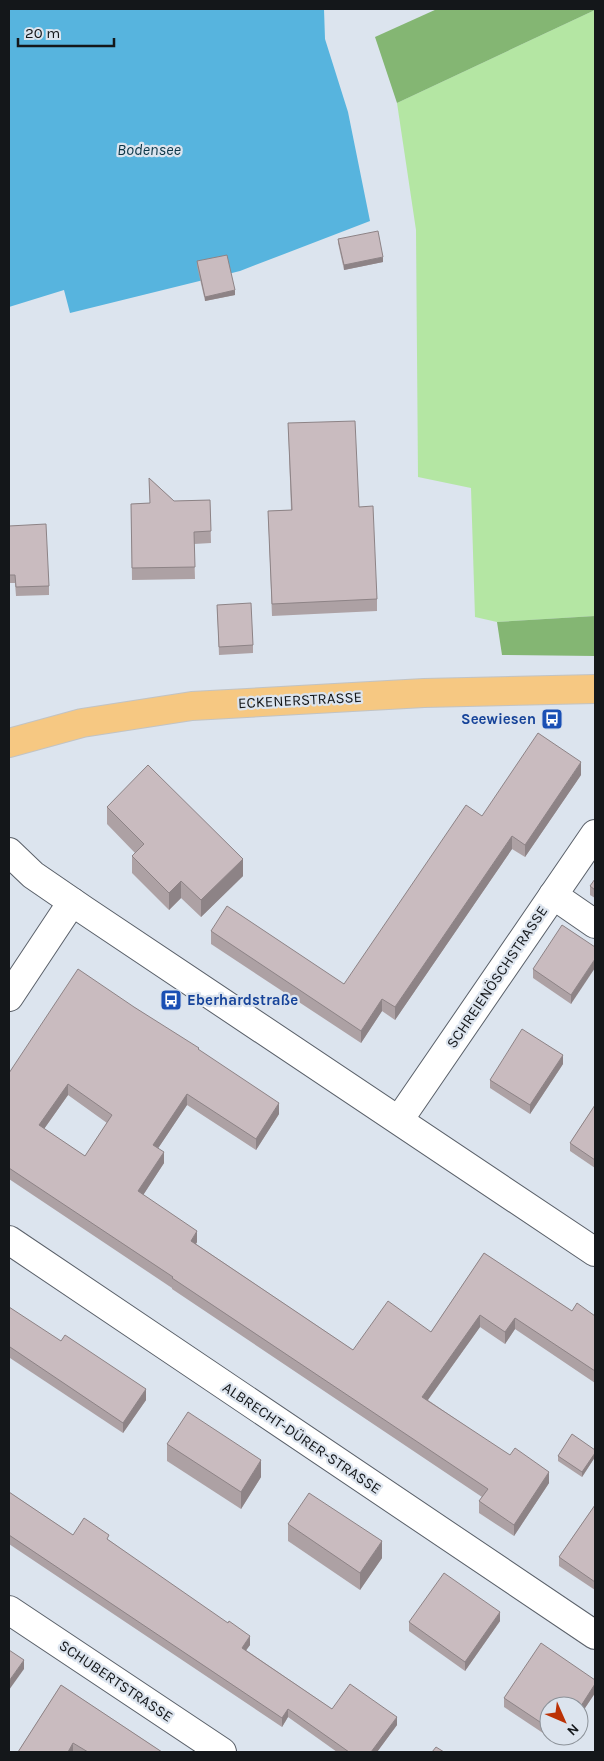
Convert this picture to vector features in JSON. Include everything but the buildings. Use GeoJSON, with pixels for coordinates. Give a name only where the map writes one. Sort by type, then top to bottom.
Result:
{"type":"FeatureCollection","features":[{"type":"Feature","properties":{"kind":"main road","name":"ECKENERSTRASSE"},"geometry":{"type":"LineString","coordinates":[[9,743],[82,723],[192,706],[424,693],[595,689]]}},
{"type":"Feature","properties":{"kind":"street","name":"SCHREIENÖSCHSTRASSE"},"geometry":{"type":"LineString","coordinates":[[399,1120],[595,834]]}},
{"type":"Feature","properties":{"kind":"street"},"geometry":{"type":"LineString","coordinates":[[9,852],[33,875],[72,902],[595,1252]]}},
{"type":"Feature","properties":{"kind":"street"},"geometry":{"type":"LineString","coordinates":[[553,895],[595,924]]}},
{"type":"Feature","properties":{"kind":"street"},"geometry":{"type":"LineString","coordinates":[[9,997],[72,902]]}},
{"type":"Feature","properties":{"kind":"street","name":"ALBRECHT-DÜRER-STRASSE"},"geometry":{"type":"LineString","coordinates":[[9,1240],[595,1636]]}},
{"type":"Feature","properties":{"kind":"street","name":"SCHUBERTSTRASSE"},"geometry":{"type":"LineString","coordinates":[[9,1610],[222,1752]]}},
{"type":"Feature","properties":{"kind":"green space"},"geometry":{"type":"Polygon","coordinates":[[[437,9],[595,10],[397,103],[375,37],[437,9]]]}},
{"type":"Feature","properties":{"kind":"green space"},"geometry":{"type":"Polygon","coordinates":[[[595,10],[595,616],[497,622],[475,617],[471,488],[418,477],[416,230],[397,103],[595,10]]]}},
{"type":"Feature","properties":{"kind":"green space"},"geometry":{"type":"Polygon","coordinates":[[[595,616],[595,656],[502,655],[497,622],[595,616]]]}},
{"type":"Feature","properties":{"kind":"water","name":"Bodensee"},"geometry":{"type":"Polygon","coordinates":[[[9,9],[324,9],[325,39],[348,112],[370,221],[240,271],[70,313],[64,290],[9,307],[9,9]]]}},
{"type":"Feature","properties":{"kind":"place","name":"Seewiesen"},"geometry":{"type":"Point","coordinates":[552,719]}},
{"type":"Feature","properties":{"kind":"place","name":"Eberhardstraße"},"geometry":{"type":"Point","coordinates":[171,1000]}}]}
